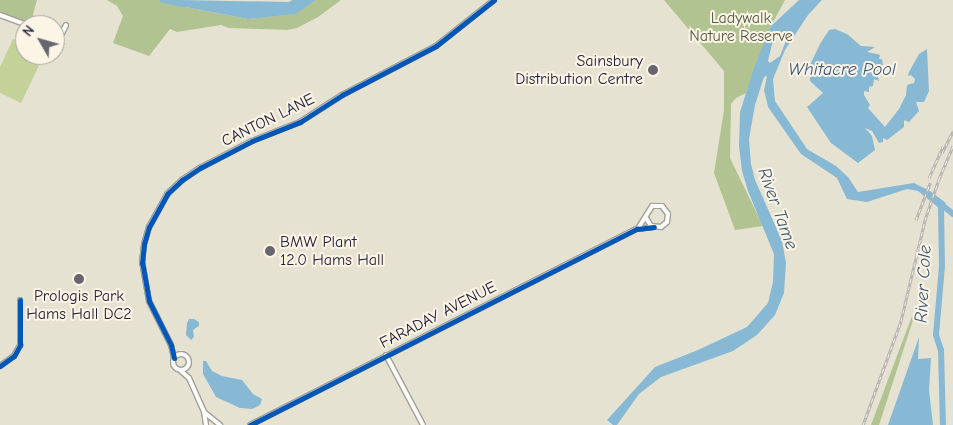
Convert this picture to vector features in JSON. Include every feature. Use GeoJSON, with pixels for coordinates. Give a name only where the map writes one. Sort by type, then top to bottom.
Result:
{"type":"FeatureCollection","features":[{"type":"Feature","properties":{"kind":"street","name":"CANTON LANE"},"geometry":{"type":"LineString","coordinates":[[174,358],[171,346],[150,300],[142,263],[144,244],[152,217],[174,186],[200,168],[264,136],[300,122],[365,82],[436,46],[494,0]]}},
{"type":"Feature","properties":{"kind":"street"},"geometry":{"type":"LineString","coordinates":[[0,15],[15,20]]}},
{"type":"Feature","properties":{"kind":"street"},"geometry":{"type":"LineString","coordinates":[[660,205],[665,208],[668,214],[667,222],[660,227],[654,227],[649,224],[646,218],[647,212],[652,206],[660,205]]}},
{"type":"Feature","properties":{"kind":"street","name":"FARADAY AVENUE"},"geometry":{"type":"LineString","coordinates":[[250,425],[637,228],[646,218]]}},
{"type":"Feature","properties":{"kind":"street","name":"FARADAY AVENUE"},"geometry":{"type":"LineString","coordinates":[[637,228],[654,227]]}},
{"type":"Feature","properties":{"kind":"street"},"geometry":{"type":"LineString","coordinates":[[0,366],[14,356],[20,345],[20,300]]}},
{"type":"Feature","properties":{"kind":"street","name":"CANTON LANE"},"geometry":{"type":"LineString","coordinates":[[171,346],[181,354]]}},
{"type":"Feature","properties":{"kind":"street"},"geometry":{"type":"LineString","coordinates":[[189,378],[174,367],[174,358],[181,354],[188,359],[189,378],[204,412],[206,425]]}},
{"type":"Feature","properties":{"kind":"street"},"geometry":{"type":"LineString","coordinates":[[386,355],[422,425]]}},
{"type":"Feature","properties":{"kind":"street"},"geometry":{"type":"LineString","coordinates":[[180,370],[185,369],[189,365]]}},
{"type":"Feature","properties":{"kind":"street"},"geometry":{"type":"LineString","coordinates":[[204,412],[220,425]]}},
{"type":"Feature","properties":{"kind":"green space"},"geometry":{"type":"Polygon","coordinates":[[[0,0],[37,0],[33,15],[15,15],[15,18],[0,13],[0,0]]]}},
{"type":"Feature","properties":{"kind":"green space"},"geometry":{"type":"Polygon","coordinates":[[[107,0],[165,0],[175,3],[175,5],[248,19],[295,14],[316,0],[341,0],[318,17],[297,28],[288,30],[229,28],[221,25],[177,32],[170,29],[149,56],[113,43],[123,16],[117,6],[107,0]]]}},
{"type":"Feature","properties":{"kind":"green space","name":"Ladywalk Nature Reserve"},"geometry":{"type":"Polygon","coordinates":[[[664,0],[785,0],[771,26],[746,93],[736,98],[731,104],[730,158],[763,226],[735,230],[714,173],[724,110],[724,71],[664,0]]]}},
{"type":"Feature","properties":{"kind":"green space"},"geometry":{"type":"Polygon","coordinates":[[[13,39],[15,40],[15,65],[39,65],[21,103],[0,93],[0,67],[13,39]]]}},
{"type":"Feature","properties":{"kind":"green space"},"geometry":{"type":"Polygon","coordinates":[[[912,316],[914,317],[879,425],[871,425],[912,316]]]}},
{"type":"Feature","properties":{"kind":"water"},"geometry":{"type":"Polygon","coordinates":[[[180,0],[289,2],[292,0],[316,0],[296,14],[248,19],[175,5],[180,0]]]}},
{"type":"Feature","properties":{"kind":"water"},"geometry":{"type":"Polygon","coordinates":[[[799,0],[822,0],[808,15],[785,50],[773,79],[775,101],[807,149],[836,166],[848,177],[858,192],[914,183],[930,191],[946,203],[940,209],[918,191],[907,189],[867,202],[847,199],[837,178],[801,154],[768,107],[764,90],[767,76],[764,77],[755,105],[749,139],[751,164],[755,180],[782,241],[786,263],[784,293],[775,315],[757,335],[733,351],[661,377],[639,394],[617,425],[613,425],[607,420],[655,367],[698,350],[747,327],[768,303],[773,282],[774,254],[748,191],[742,171],[739,146],[740,112],[754,68],[771,26],[799,0]],[[784,31],[779,34],[772,44],[768,61],[770,63],[780,56],[787,38],[787,32],[784,31]]]}},
{"type":"Feature","properties":{"kind":"water","name":"Whitacre Pool"},"geometry":{"type":"Polygon","coordinates":[[[835,29],[847,34],[861,46],[875,47],[867,52],[880,55],[879,59],[882,59],[883,65],[877,74],[879,81],[874,79],[873,86],[869,87],[869,92],[864,91],[864,95],[870,105],[868,108],[885,127],[899,109],[906,95],[907,85],[914,83],[915,79],[911,75],[908,76],[909,72],[919,54],[927,49],[929,91],[924,102],[916,102],[919,111],[909,122],[904,120],[904,127],[887,140],[883,138],[883,142],[879,143],[872,131],[865,128],[872,136],[875,150],[858,163],[831,143],[807,107],[823,93],[810,81],[810,65],[829,30],[835,29]]]}},
{"type":"Feature","properties":{"kind":"water"},"geometry":{"type":"Polygon","coordinates":[[[189,319],[199,322],[199,326],[193,330],[194,337],[191,340],[186,335],[189,319]]]}},
{"type":"Feature","properties":{"kind":"water"},"geometry":{"type":"Polygon","coordinates":[[[919,337],[918,359],[931,358],[929,390],[933,425],[888,425],[919,337]]]}},
{"type":"Feature","properties":{"kind":"water"},"geometry":{"type":"Polygon","coordinates":[[[203,361],[206,361],[212,371],[222,376],[242,380],[253,394],[262,399],[260,405],[252,409],[240,408],[216,397],[203,374],[203,361]]]}},
{"type":"Feature","properties":{"kind":"waterway","name":"River Tame"},"geometry":{"type":"LineString","coordinates":[[163,0],[184,4]]}},
{"type":"Feature","properties":{"kind":"waterway","name":"River Cole"},"geometry":{"type":"LineString","coordinates":[[937,201],[953,214]]}},
{"type":"Feature","properties":{"kind":"waterway","name":"River Cole"},"geometry":{"type":"LineString","coordinates":[[941,205],[942,266],[936,335],[941,350],[943,425]]}},
{"type":"Feature","properties":{"kind":"railway"},"geometry":{"type":"LineString","coordinates":[[942,153],[953,131]]}},
{"type":"Feature","properties":{"kind":"railway"},"geometry":{"type":"LineString","coordinates":[[929,178],[943,146]]}},
{"type":"Feature","properties":{"kind":"railway"},"geometry":{"type":"LineString","coordinates":[[863,425],[901,321],[925,220],[953,146]]}},
{"type":"Feature","properties":{"kind":"railway"},"geometry":{"type":"LineString","coordinates":[[916,220],[930,183]]}},
{"type":"Feature","properties":{"kind":"cycle path"},"geometry":{"type":"LineString","coordinates":[[174,358],[171,345],[149,301],[142,263],[144,244],[149,227],[167,194],[182,180],[200,168],[252,141],[300,122],[342,95],[436,46],[494,0]]}},
{"type":"Feature","properties":{"kind":"cycle path"},"geometry":{"type":"LineString","coordinates":[[250,425],[637,229],[654,227]]}},
{"type":"Feature","properties":{"kind":"cycle path"},"geometry":{"type":"LineString","coordinates":[[0,366],[14,356],[20,345],[20,300]]}},
{"type":"Feature","properties":{"kind":"place","name":"Sainsbury Distribution Centre"},"geometry":{"type":"Point","coordinates":[653,70]}},
{"type":"Feature","properties":{"kind":"place","name":"BMW Plant 12.0 Hams Hall"},"geometry":{"type":"Point","coordinates":[270,251]}},
{"type":"Feature","properties":{"kind":"place","name":"Prologis Park Hams Hall DC2"},"geometry":{"type":"Point","coordinates":[79,279]}}]}
